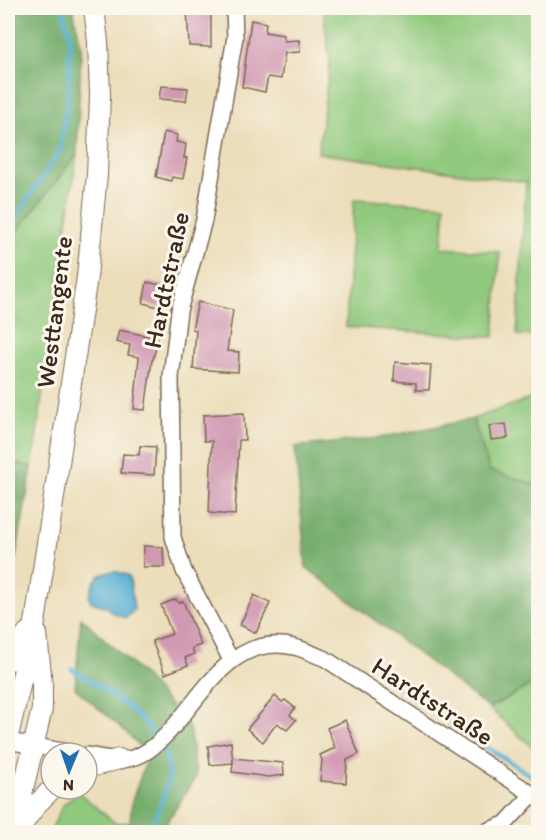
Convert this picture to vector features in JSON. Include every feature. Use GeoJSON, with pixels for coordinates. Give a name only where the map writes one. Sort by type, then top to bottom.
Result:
{"type":"FeatureCollection","features":[{"type":"Feature","properties":{"kind":"main road","name":"Westtangente"},"geometry":{"type":"LineString","coordinates":[[8,736],[35,622],[86,287],[96,186],[100,95],[94,8]]}},
{"type":"Feature","properties":{"kind":"main road","name":"Westtangente"},"geometry":{"type":"LineString","coordinates":[[15,832],[42,709],[35,622]]}},
{"type":"Feature","properties":{"kind":"main road"},"geometry":{"type":"LineString","coordinates":[[8,661],[35,622]]}},
{"type":"Feature","properties":{"kind":"main road"},"geometry":{"type":"LineString","coordinates":[[99,765],[119,759]]}},
{"type":"Feature","properties":{"kind":"main road"},"geometry":{"type":"LineString","coordinates":[[15,832],[40,801]]}},
{"type":"Feature","properties":{"kind":"street","name":"Hardtstraße"},"geometry":{"type":"LineString","coordinates":[[231,660],[184,571],[173,537],[171,377],[179,310],[206,208],[235,37],[234,8]]}},
{"type":"Feature","properties":{"kind":"street","name":"Hardtstraße"},"geometry":{"type":"LineString","coordinates":[[99,756],[119,759],[140,755],[153,748],[231,660],[252,649],[270,645],[293,647],[324,658],[536,796]]}},
{"type":"Feature","properties":{"kind":"street"},"geometry":{"type":"LineString","coordinates":[[8,741],[39,747]]}},
{"type":"Feature","properties":{"kind":"street"},"geometry":{"type":"LineString","coordinates":[[484,832],[505,824],[536,796]]}},
{"type":"Feature","properties":{"kind":"green space"},"geometry":{"type":"Polygon","coordinates":[[[8,8],[73,8],[81,46],[77,154],[8,243],[8,8]]]}},
{"type":"Feature","properties":{"kind":"green space"},"geometry":{"type":"Polygon","coordinates":[[[323,8],[538,8],[538,336],[517,335],[526,182],[318,153],[330,63],[323,8]]]}},
{"type":"Feature","properties":{"kind":"green space"},"geometry":{"type":"Polygon","coordinates":[[[77,154],[32,467],[8,461],[8,243],[77,154]]]}},
{"type":"Feature","properties":{"kind":"green space"},"geometry":{"type":"Polygon","coordinates":[[[354,199],[445,205],[442,248],[500,252],[494,337],[346,327],[354,199]]]}},
{"type":"Feature","properties":{"kind":"green space"},"geometry":{"type":"Polygon","coordinates":[[[538,396],[538,485],[490,471],[473,419],[538,396]]]}},
{"type":"Feature","properties":{"kind":"green space"},"geometry":{"type":"Polygon","coordinates":[[[473,419],[490,471],[538,485],[538,681],[489,708],[306,567],[295,447],[379,438],[473,419]]]}},
{"type":"Feature","properties":{"kind":"green space"},"geometry":{"type":"Polygon","coordinates":[[[8,461],[32,467],[8,600],[8,461]]]}},
{"type":"Feature","properties":{"kind":"green space"},"geometry":{"type":"Polygon","coordinates":[[[81,617],[143,675],[189,727],[196,776],[161,832],[126,832],[130,821],[132,801],[148,755],[126,732],[75,688],[81,617]]]}},
{"type":"Feature","properties":{"kind":"green space"},"geometry":{"type":"Polygon","coordinates":[[[538,681],[538,752],[489,708],[538,681]]]}},
{"type":"Feature","properties":{"kind":"green space"},"geometry":{"type":"Polygon","coordinates":[[[68,801],[89,801],[115,823],[130,822],[126,832],[50,832],[63,805],[68,801]]]}},
{"type":"Feature","properties":{"kind":"water"},"geometry":{"type":"Polygon","coordinates":[[[114,571],[127,575],[130,579],[134,610],[126,618],[110,612],[109,608],[92,602],[89,598],[96,579],[102,574],[114,571]]]}},
{"type":"Feature","properties":{"kind":"building"},"geometry":{"type":"Polygon","coordinates":[[[187,8],[211,8],[211,47],[189,46],[187,8]]]}},
{"type":"Feature","properties":{"kind":"building"},"geometry":{"type":"Polygon","coordinates":[[[251,20],[266,23],[265,32],[284,35],[284,41],[299,40],[300,52],[285,53],[281,79],[268,77],[265,92],[242,87],[251,20]]]}},
{"type":"Feature","properties":{"kind":"building"},"geometry":{"type":"Polygon","coordinates":[[[161,86],[188,88],[186,101],[159,99],[161,86]]]}},
{"type":"Feature","properties":{"kind":"building"},"geometry":{"type":"Polygon","coordinates":[[[164,132],[177,135],[176,142],[186,144],[184,158],[187,158],[183,179],[172,177],[171,181],[156,177],[164,132]]]}},
{"type":"Feature","properties":{"kind":"building"},"geometry":{"type":"Polygon","coordinates":[[[147,282],[166,286],[162,308],[143,303],[147,282]]]}},
{"type":"Feature","properties":{"kind":"building"},"geometry":{"type":"Polygon","coordinates":[[[198,302],[233,310],[227,351],[239,352],[238,372],[193,369],[196,330],[192,329],[198,302]]]}},
{"type":"Feature","properties":{"kind":"building"},"geometry":{"type":"Polygon","coordinates":[[[119,330],[158,338],[152,360],[145,410],[134,409],[139,357],[128,355],[130,345],[116,342],[119,330]]]}},
{"type":"Feature","properties":{"kind":"building"},"geometry":{"type":"Polygon","coordinates":[[[395,362],[431,365],[429,390],[416,390],[416,383],[394,381],[395,362]]]}},
{"type":"Feature","properties":{"kind":"building"},"geometry":{"type":"Polygon","coordinates":[[[244,413],[245,440],[239,440],[235,515],[209,513],[212,441],[204,441],[203,415],[244,413]]]}},
{"type":"Feature","properties":{"kind":"building"},"geometry":{"type":"Polygon","coordinates":[[[506,424],[508,438],[491,440],[489,426],[506,424]]]}},
{"type":"Feature","properties":{"kind":"building"},"geometry":{"type":"Polygon","coordinates":[[[140,446],[156,447],[154,475],[121,473],[123,454],[139,455],[140,446]]]}},
{"type":"Feature","properties":{"kind":"building"},"geometry":{"type":"Polygon","coordinates":[[[144,546],[163,547],[164,567],[143,567],[144,546]]]}},
{"type":"Feature","properties":{"kind":"building"},"geometry":{"type":"Polygon","coordinates":[[[254,595],[270,603],[256,633],[240,625],[254,595]]]}},
{"type":"Feature","properties":{"kind":"building"},"geometry":{"type":"Polygon","coordinates":[[[176,599],[178,603],[183,601],[201,645],[192,648],[194,654],[185,658],[188,665],[165,674],[152,641],[172,634],[161,605],[176,599]]]}},
{"type":"Feature","properties":{"kind":"building"},"geometry":{"type":"Polygon","coordinates":[[[275,696],[295,708],[290,715],[296,720],[287,730],[277,723],[263,742],[247,729],[275,696]]]}},
{"type":"Feature","properties":{"kind":"building"},"geometry":{"type":"Polygon","coordinates":[[[345,720],[359,754],[347,760],[346,783],[320,781],[322,760],[320,755],[335,748],[327,728],[345,720]]]}},
{"type":"Feature","properties":{"kind":"building"},"geometry":{"type":"Polygon","coordinates":[[[231,742],[233,763],[210,765],[208,746],[231,742]]]}},
{"type":"Feature","properties":{"kind":"building"},"geometry":{"type":"Polygon","coordinates":[[[233,758],[283,763],[284,775],[269,777],[232,772],[233,758]]]}},
{"type":"Feature","properties":{"kind":"waterway"},"geometry":{"type":"LineString","coordinates":[[8,229],[60,151],[69,90],[70,34],[62,8]]}},
{"type":"Feature","properties":{"kind":"waterway"},"geometry":{"type":"LineString","coordinates":[[72,669],[119,700],[147,726],[158,741],[166,758],[169,775],[158,813],[149,832]]}},
{"type":"Feature","properties":{"kind":"waterway"},"geometry":{"type":"LineString","coordinates":[[397,686],[538,780]]}}]}
